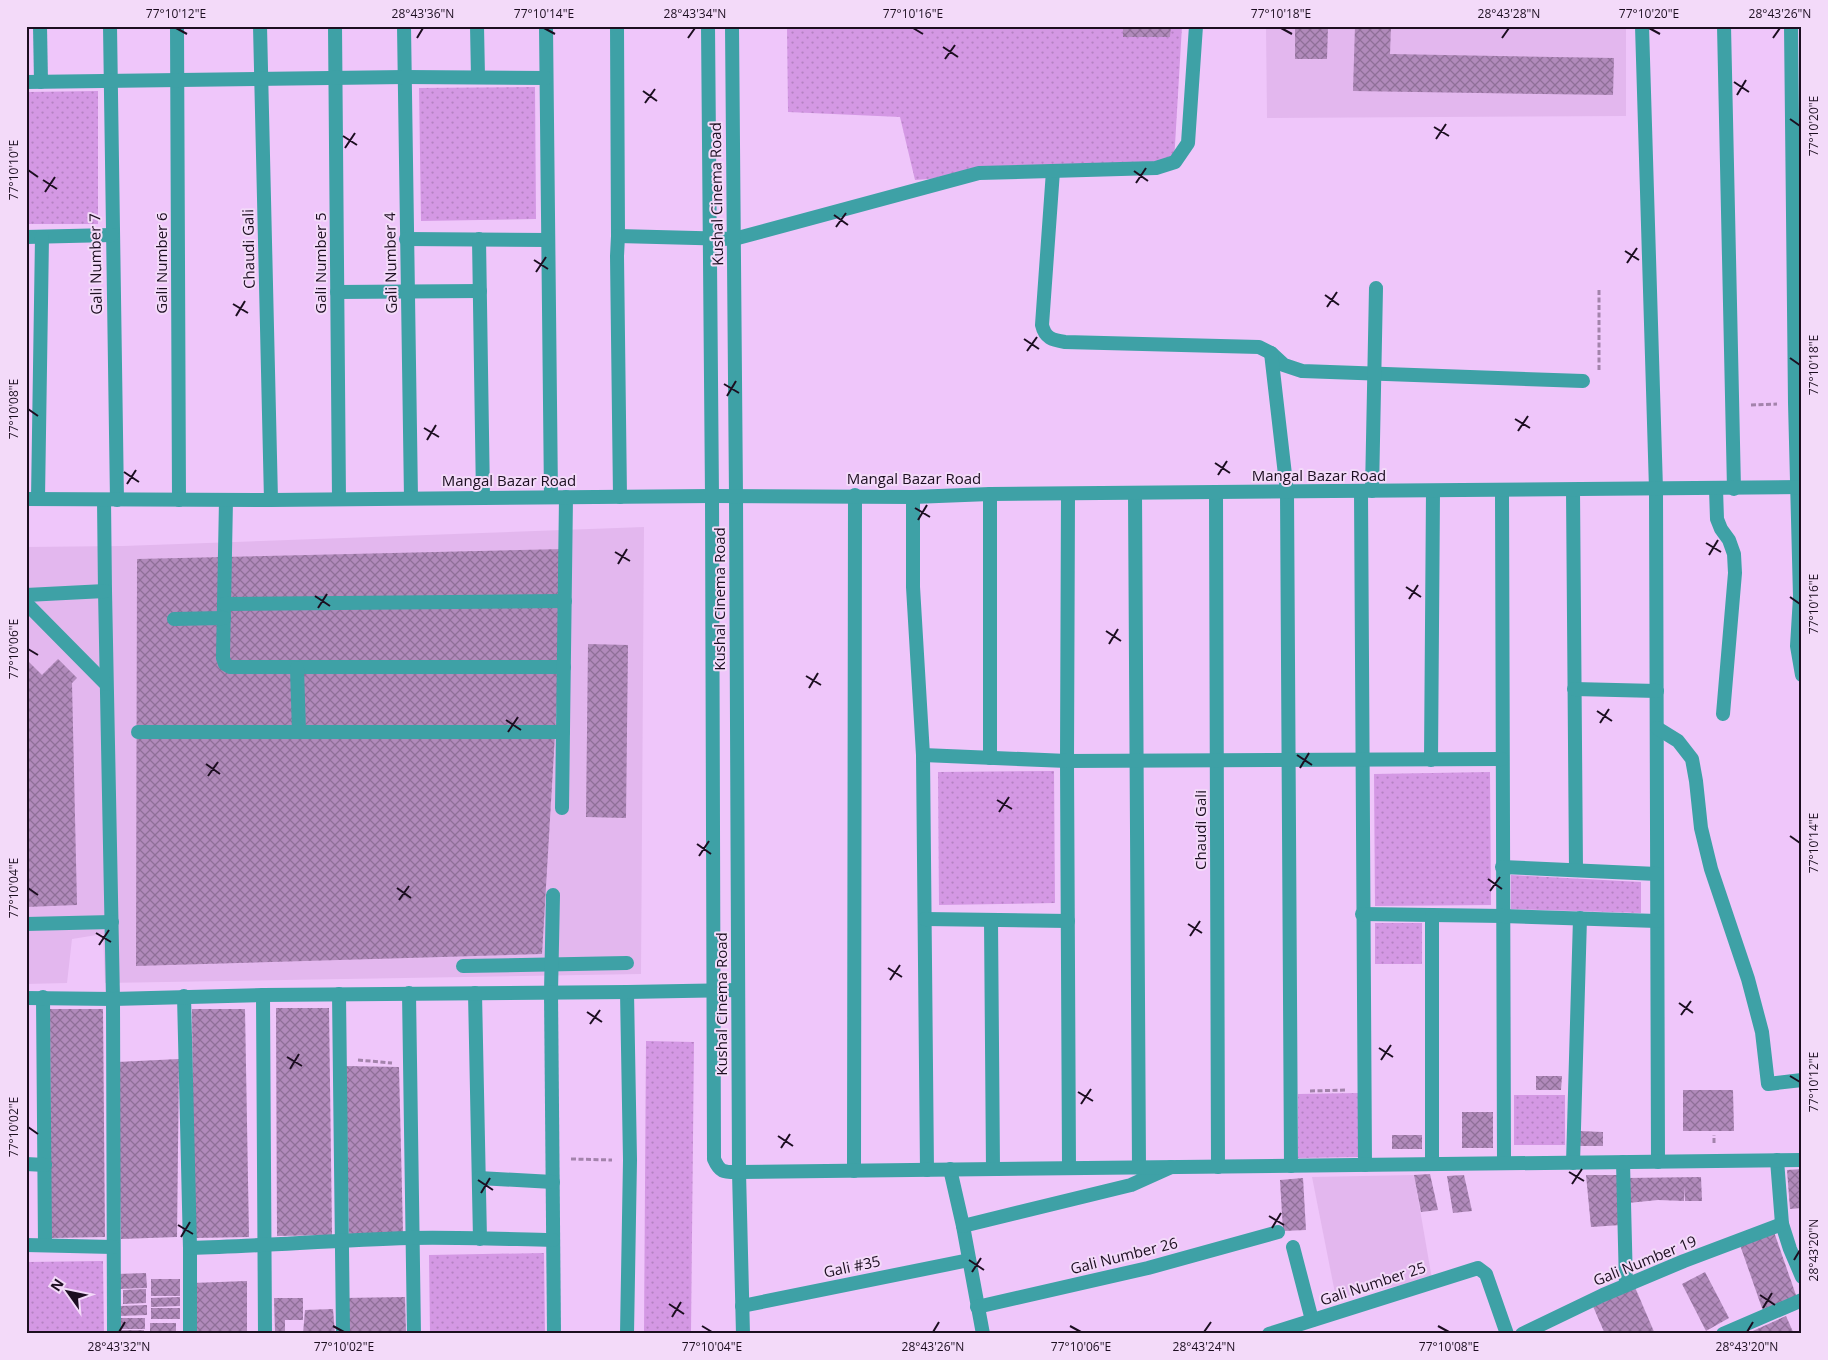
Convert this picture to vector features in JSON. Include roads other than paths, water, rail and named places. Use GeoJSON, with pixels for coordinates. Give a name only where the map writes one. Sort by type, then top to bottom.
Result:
{"type":"FeatureCollection","features":[{"type":"Feature","properties":{"kind":"street"},"geometry":{"type":"LineString","coordinates":[[40,26],[41,82]]}},
{"type":"Feature","properties":{"kind":"street","name":"Gali Number 7"},"geometry":{"type":"LineString","coordinates":[[110,26],[112,235],[111,500],[104,591],[112,922],[114,1334]]}},
{"type":"Feature","properties":{"kind":"street","name":"Gali Number 6"},"geometry":{"type":"LineString","coordinates":[[177,26],[179,500]]}},
{"type":"Feature","properties":{"kind":"street","name":"Chaudi Gali"},"geometry":{"type":"LineString","coordinates":[[260,26],[272,500]]}},
{"type":"Feature","properties":{"kind":"street","name":"Gali Number 5"},"geometry":{"type":"LineString","coordinates":[[335,26],[339,499]]}},
{"type":"Feature","properties":{"kind":"street","name":"Gali Number 4"},"geometry":{"type":"LineString","coordinates":[[404,26],[411,498]]}},
{"type":"Feature","properties":{"kind":"street"},"geometry":{"type":"LineString","coordinates":[[478,26],[478,77]]}},
{"type":"Feature","properties":{"kind":"street"},"geometry":{"type":"LineString","coordinates":[[546,26],[551,497]]}},
{"type":"Feature","properties":{"kind":"street"},"geometry":{"type":"LineString","coordinates":[[617,26],[620,497]]}},
{"type":"Feature","properties":{"kind":"street","name":"Kushal Cinema Road"},"geometry":{"type":"LineString","coordinates":[[708,26],[712,496],[714,1159],[717,1167],[724,1172],[739,1172]]}},
{"type":"Feature","properties":{"kind":"street","name":"Kushal Cinema Road"},"geometry":{"type":"LineString","coordinates":[[732,26],[739,1172],[743,1334]]}},
{"type":"Feature","properties":{"kind":"street"},"geometry":{"type":"LineString","coordinates":[[618,236],[734,239],[979,173],[1156,168],[1175,162],[1188,144],[1196,26]]}},
{"type":"Feature","properties":{"kind":"street"},"geometry":{"type":"LineString","coordinates":[[1642,26],[1656,490],[1658,1162]]}},
{"type":"Feature","properties":{"kind":"street"},"geometry":{"type":"LineString","coordinates":[[1724,26],[1734,489]]}},
{"type":"Feature","properties":{"kind":"street"},"geometry":{"type":"LineString","coordinates":[[1791,26],[1797,80],[1795,403],[1799,488],[1800,597],[1797,646],[1802,675]]}},
{"type":"Feature","properties":{"kind":"street"},"geometry":{"type":"LineString","coordinates":[[26,82],[405,77],[546,78]]}},
{"type":"Feature","properties":{"kind":"street"},"geometry":{"type":"LineString","coordinates":[[1053,171],[1042,325],[1044,333],[1052,340],[1065,342],[1259,347],[1271,353],[1284,364],[1302,371],[1583,381]]}},
{"type":"Feature","properties":{"kind":"street"},"geometry":{"type":"LineString","coordinates":[[26,237],[112,235]]}},
{"type":"Feature","properties":{"kind":"street"},"geometry":{"type":"LineString","coordinates":[[32,499],[42,237]]}},
{"type":"Feature","properties":{"kind":"street"},"geometry":{"type":"LineString","coordinates":[[406,238],[548,240]]}},
{"type":"Feature","properties":{"kind":"street"},"geometry":{"type":"LineString","coordinates":[[479,239],[484,498]]}},
{"type":"Feature","properties":{"kind":"street"},"geometry":{"type":"LineString","coordinates":[[1365,1165],[1361,760],[1366,491],[1374,374],[1376,288]]}},
{"type":"Feature","properties":{"kind":"street"},"geometry":{"type":"LineString","coordinates":[[337,292],[480,291]]}},
{"type":"Feature","properties":{"kind":"street"},"geometry":{"type":"LineString","coordinates":[[1271,353],[1287,492],[1292,1166]]}},
{"type":"Feature","properties":{"kind":"street","name":"Mangal Bazar Road"},"geometry":{"type":"LineString","coordinates":[[32,499],[272,500],[855,495],[913,497],[990,494],[1799,488]]}},
{"type":"Feature","properties":{"kind":"street"},"geometry":{"type":"LineString","coordinates":[[1716,489],[1717,519],[1721,530],[1729,540],[1734,554],[1735,573],[1723,714]]}},
{"type":"Feature","properties":{"kind":"street"},"geometry":{"type":"LineString","coordinates":[[1573,490],[1576,870]]}},
{"type":"Feature","properties":{"kind":"street"},"geometry":{"type":"LineString","coordinates":[[1431,760],[1433,491]]}},
{"type":"Feature","properties":{"kind":"street"},"geometry":{"type":"LineString","coordinates":[[1502,491],[1504,1163]]}},
{"type":"Feature","properties":{"kind":"street","name":"Chaudi Gali"},"geometry":{"type":"LineString","coordinates":[[1216,492],[1218,1167]]}},
{"type":"Feature","properties":{"kind":"street"},"geometry":{"type":"LineString","coordinates":[[1135,493],[1139,1168]]}},
{"type":"Feature","properties":{"kind":"street"},"geometry":{"type":"LineString","coordinates":[[990,494],[990,758]]}},
{"type":"Feature","properties":{"kind":"street"},"geometry":{"type":"LineString","coordinates":[[1068,494],[1067,761],[1070,1168]]}},
{"type":"Feature","properties":{"kind":"street"},"geometry":{"type":"LineString","coordinates":[[854,1171],[855,495]]}},
{"type":"Feature","properties":{"kind":"street"},"geometry":{"type":"LineString","coordinates":[[562,808],[566,497]]}},
{"type":"Feature","properties":{"kind":"street"},"geometry":{"type":"LineString","coordinates":[[913,497],[913,587],[923,755],[927,1170]]}},
{"type":"Feature","properties":{"kind":"street"},"geometry":{"type":"LineString","coordinates":[[226,500],[224,658],[226,664],[235,668],[564,667]]}},
{"type":"Feature","properties":{"kind":"street"},"geometry":{"type":"LineString","coordinates":[[26,595],[104,591]]}},
{"type":"Feature","properties":{"kind":"street"},"geometry":{"type":"LineString","coordinates":[[174,619],[224,611],[565,601]]}},
{"type":"Feature","properties":{"kind":"street"},"geometry":{"type":"LineString","coordinates":[[26,603],[106,684]]}},
{"type":"Feature","properties":{"kind":"street"},"geometry":{"type":"LineString","coordinates":[[298,668],[299,732]]}},
{"type":"Feature","properties":{"kind":"street"},"geometry":{"type":"LineString","coordinates":[[1574,689],[1657,691]]}},
{"type":"Feature","properties":{"kind":"street"},"geometry":{"type":"LineString","coordinates":[[1657,728],[1678,741],[1692,759],[1701,828],[1711,869],[1748,979],[1762,1032],[1768,1084],[1802,1080]]}},
{"type":"Feature","properties":{"kind":"street"},"geometry":{"type":"LineString","coordinates":[[138,732],[563,732]]}},
{"type":"Feature","properties":{"kind":"street"},"geometry":{"type":"LineString","coordinates":[[923,755],[1067,761],[1502,759]]}},
{"type":"Feature","properties":{"kind":"street"},"geometry":{"type":"LineString","coordinates":[[1502,867],[1657,874]]}},
{"type":"Feature","properties":{"kind":"street"},"geometry":{"type":"LineString","coordinates":[[553,895],[551,992],[554,1334]]}},
{"type":"Feature","properties":{"kind":"street"},"geometry":{"type":"LineString","coordinates":[[1362,914],[1657,921]]}},
{"type":"Feature","properties":{"kind":"street"},"geometry":{"type":"LineString","coordinates":[[1432,915],[1432,1164]]}},
{"type":"Feature","properties":{"kind":"street"},"geometry":{"type":"LineString","coordinates":[[1573,1163],[1580,918]]}},
{"type":"Feature","properties":{"kind":"street"},"geometry":{"type":"LineString","coordinates":[[925,919],[1068,921]]}},
{"type":"Feature","properties":{"kind":"street"},"geometry":{"type":"LineString","coordinates":[[991,920],[993,1169]]}},
{"type":"Feature","properties":{"kind":"street"},"geometry":{"type":"LineString","coordinates":[[26,924],[112,922]]}},
{"type":"Feature","properties":{"kind":"street"},"geometry":{"type":"LineString","coordinates":[[463,966],[627,963]]}},
{"type":"Feature","properties":{"kind":"street"},"geometry":{"type":"LineString","coordinates":[[26,998],[113,999],[184,996],[738,990]]}},
{"type":"Feature","properties":{"kind":"street"},"geometry":{"type":"LineString","coordinates":[[627,992],[630,1160],[627,1334]]}},
{"type":"Feature","properties":{"kind":"street"},"geometry":{"type":"LineString","coordinates":[[409,993],[414,1334]]}},
{"type":"Feature","properties":{"kind":"street"},"geometry":{"type":"LineString","coordinates":[[475,993],[480,1239]]}},
{"type":"Feature","properties":{"kind":"street"},"geometry":{"type":"LineString","coordinates":[[339,994],[343,1334]]}},
{"type":"Feature","properties":{"kind":"street"},"geometry":{"type":"LineString","coordinates":[[262,995],[265,1334]]}},
{"type":"Feature","properties":{"kind":"street"},"geometry":{"type":"LineString","coordinates":[[184,996],[190,1248],[190,1334]]}},
{"type":"Feature","properties":{"kind":"street"},"geometry":{"type":"LineString","coordinates":[[43,998],[45,1245]]}},
{"type":"Feature","properties":{"kind":"street"},"geometry":{"type":"LineString","coordinates":[[1777,1160],[1782,1224],[1790,1250],[1802,1277]]}},
{"type":"Feature","properties":{"kind":"street"},"geometry":{"type":"LineString","coordinates":[[739,1172],[1802,1160]]}},
{"type":"Feature","properties":{"kind":"street"},"geometry":{"type":"LineString","coordinates":[[1623,1162],[1626,1286]]}},
{"type":"Feature","properties":{"kind":"street"},"geometry":{"type":"LineString","coordinates":[[26,1164],[45,1164]]}},
{"type":"Feature","properties":{"kind":"street"},"geometry":{"type":"LineString","coordinates":[[963,1226],[1131,1185],[1171,1167]]}},
{"type":"Feature","properties":{"kind":"street"},"geometry":{"type":"LineString","coordinates":[[950,1169],[963,1226],[983,1334]]}},
{"type":"Feature","properties":{"kind":"street"},"geometry":{"type":"LineString","coordinates":[[479,1178],[553,1182]]}},
{"type":"Feature","properties":{"kind":"street","name":"Gali Number 19"},"geometry":{"type":"LineString","coordinates":[[1522,1334],[1684,1261],[1782,1224]]}},
{"type":"Feature","properties":{"kind":"street","name":"Gali Number 26"},"geometry":{"type":"LineString","coordinates":[[977,1307],[1148,1268],[1278,1232]]}},
{"type":"Feature","properties":{"kind":"street"},"geometry":{"type":"LineString","coordinates":[[190,1248],[412,1238],[553,1240]]}},
{"type":"Feature","properties":{"kind":"street"},"geometry":{"type":"LineString","coordinates":[[26,1245],[113,1247]]}},
{"type":"Feature","properties":{"kind":"street"},"geometry":{"type":"LineString","coordinates":[[1293,1247],[1312,1320]]}},
{"type":"Feature","properties":{"kind":"street","name":"Gali #35"},"geometry":{"type":"LineString","coordinates":[[742,1306],[969,1260]]}},
{"type":"Feature","properties":{"kind":"street","name":"Gali Number 25"},"geometry":{"type":"LineString","coordinates":[[1269,1334],[1478,1268],[1486,1274],[1507,1334]]}},
{"type":"Feature","properties":{"kind":"street"},"geometry":{"type":"LineString","coordinates":[[1723,1334],[1802,1300]]}}]}
